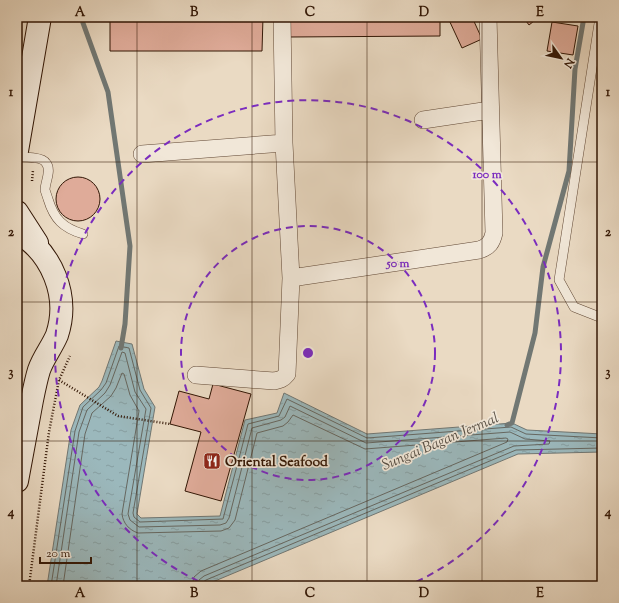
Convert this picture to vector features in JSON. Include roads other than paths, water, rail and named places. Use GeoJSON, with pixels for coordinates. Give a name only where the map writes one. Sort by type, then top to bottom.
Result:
{"type":"FeatureCollection","features":[{"type":"Feature","properties":{"kind":"main road"},"geometry":{"type":"LineString","coordinates":[[17,151],[40,17]]}},
{"type":"Feature","properties":{"kind":"main road"},"geometry":{"type":"LineString","coordinates":[[36,39],[46,17]]}},
{"type":"Feature","properties":{"kind":"main road"},"geometry":{"type":"LineString","coordinates":[[17,212],[55,274],[60,294],[61,314],[57,334],[39,370],[26,429],[17,481]]}},
{"type":"Feature","properties":{"kind":"main road"},"geometry":{"type":"LineString","coordinates":[[17,232],[28,239],[45,256]]}},
{"type":"Feature","properties":{"kind":"street"},"geometry":{"type":"LineString","coordinates":[[196,375],[279,381],[284,378],[288,369],[291,278],[284,142],[282,17]]}},
{"type":"Feature","properties":{"kind":"street"},"geometry":{"type":"LineString","coordinates":[[291,278],[485,248],[490,244],[493,239],[494,232],[488,17]]}},
{"type":"Feature","properties":{"kind":"street"},"geometry":{"type":"LineString","coordinates":[[423,120],[490,110]]}},
{"type":"Feature","properties":{"kind":"street"},"geometry":{"type":"LineString","coordinates":[[142,154],[284,142]]}},
{"type":"Feature","properties":{"kind":"lane"},"geometry":{"type":"LineString","coordinates":[[600,17],[559,280],[574,307],[602,318]]}},
{"type":"Feature","properties":{"kind":"lane"},"geometry":{"type":"LineString","coordinates":[[17,157],[41,159],[46,162],[48,168],[45,190],[51,208],[57,219],[65,226],[73,231],[83,234]]}},
{"type":"Feature","properties":{"kind":"water"},"geometry":{"type":"Polygon","coordinates":[[[116,341],[132,344],[144,389],[155,407],[137,514],[141,518],[220,516],[245,420],[277,413],[284,393],[367,434],[512,423],[527,430],[602,434],[602,452],[518,454],[203,586],[47,586],[71,430],[80,405],[99,387],[116,341]]]}},
{"type":"Feature","properties":{"kind":"waterway","name":"Sungai Bagan Jermal"},"geometry":{"type":"LineString","coordinates":[[507,425],[512,423],[535,333],[543,267],[569,171],[575,69],[584,17]]}},
{"type":"Feature","properties":{"kind":"waterway"},"geometry":{"type":"LineString","coordinates":[[83,23],[108,92],[130,246],[125,324],[121,348]]}},
{"type":"Feature","properties":{"kind":"place","name":"Oriental Seafood"},"geometry":{"type":"Point","coordinates":[212,461]}}]}
